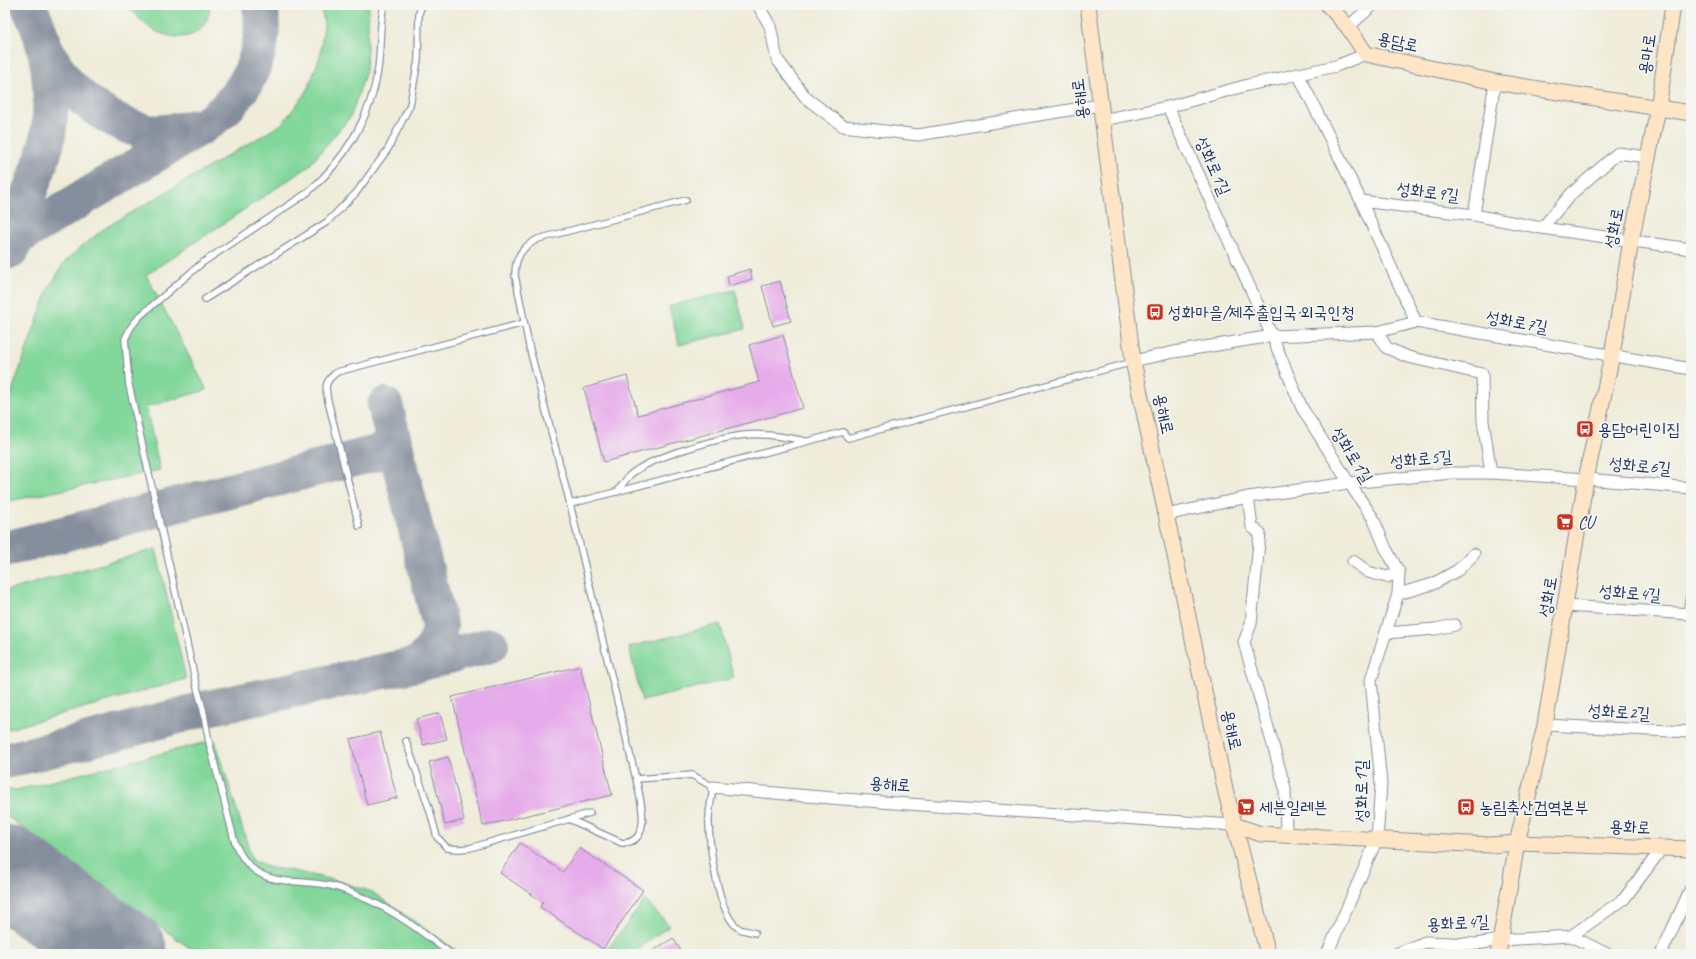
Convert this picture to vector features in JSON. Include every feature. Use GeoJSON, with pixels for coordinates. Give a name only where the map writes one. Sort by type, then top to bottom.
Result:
{"type":"FeatureCollection","features":[{"type":"Feature","properties":{"kind":"street"},"geometry":{"type":"LineString","coordinates":[[758,5],[770,26],[777,59],[806,98],[843,126],[918,135],[1100,105]]}},
{"type":"Feature","properties":{"kind":"street","name":"용해로"},"geometry":{"type":"LineString","coordinates":[[1088,5],[1133,361],[1234,825],[1268,954]]}},
{"type":"Feature","properties":{"kind":"street"},"geometry":{"type":"LineString","coordinates":[[1328,5],[1348,27],[1366,54]]}},
{"type":"Feature","properties":{"kind":"street"},"geometry":{"type":"LineString","coordinates":[[1348,27],[1373,5]]}},
{"type":"Feature","properties":{"kind":"street","name":"용마로"},"geometry":{"type":"LineString","coordinates":[[1658,109],[1673,5]]}},
{"type":"Feature","properties":{"kind":"street","name":"용담로"},"geometry":{"type":"LineString","coordinates":[[1102,120],[1168,107],[1248,85],[1336,66],[1366,54],[1495,82],[1658,109],[1691,113]]}},
{"type":"Feature","properties":{"kind":"street"},"geometry":{"type":"LineString","coordinates":[[1298,74],[1361,201],[1416,322]]}},
{"type":"Feature","properties":{"kind":"street"},"geometry":{"type":"LineString","coordinates":[[1474,215],[1495,82]]}},
{"type":"Feature","properties":{"kind":"street","name":"성화로1길"},"geometry":{"type":"LineString","coordinates":[[1168,107],[1272,336],[1302,408],[1373,518],[1386,549],[1399,572],[1398,594],[1371,680],[1381,784],[1377,839]]}},
{"type":"Feature","properties":{"kind":"street","name":"성화로"},"geometry":{"type":"LineString","coordinates":[[1517,843],[1546,725],[1586,479],[1612,355],[1631,241],[1658,109]]}},
{"type":"Feature","properties":{"kind":"street"},"geometry":{"type":"LineString","coordinates":[[1542,228],[1570,194],[1618,153],[1647,158]]}},
{"type":"Feature","properties":{"kind":"street","name":"성화로9길"},"geometry":{"type":"LineString","coordinates":[[1361,201],[1474,215],[1542,228],[1691,249]]}},
{"type":"Feature","properties":{"kind":"street","name":"성화로7길"},"geometry":{"type":"LineString","coordinates":[[1133,361],[1174,352],[1272,336],[1378,332],[1416,322],[1612,355]]}},
{"type":"Feature","properties":{"kind":"street"},"geometry":{"type":"LineString","coordinates":[[1378,332],[1386,348],[1408,357],[1482,374],[1483,421],[1491,473]]}},
{"type":"Feature","properties":{"kind":"street"},"geometry":{"type":"LineString","coordinates":[[1612,355],[1691,369]]}},
{"type":"Feature","properties":{"kind":"street","name":"성화로5길"},"geometry":{"type":"LineString","coordinates":[[1166,515],[1248,497],[1349,483],[1452,473],[1491,473],[1586,479]]}},
{"type":"Feature","properties":{"kind":"street","name":"성화로6길"},"geometry":{"type":"LineString","coordinates":[[1586,479],[1691,488]]}},
{"type":"Feature","properties":{"kind":"street"},"geometry":{"type":"LineString","coordinates":[[1248,497],[1252,527],[1260,534],[1251,624],[1244,642],[1285,788],[1286,835]]}},
{"type":"Feature","properties":{"kind":"street"},"geometry":{"type":"LineString","coordinates":[[1398,594],[1433,584],[1458,570],[1474,554]]}},
{"type":"Feature","properties":{"kind":"street"},"geometry":{"type":"LineString","coordinates":[[1353,561],[1368,572],[1387,577],[1399,572]]}},
{"type":"Feature","properties":{"kind":"street"},"geometry":{"type":"LineString","coordinates":[[1690,614],[1691,599]]}},
{"type":"Feature","properties":{"kind":"street","name":"성화로4길"},"geometry":{"type":"LineString","coordinates":[[1566,606],[1690,614]]}},
{"type":"Feature","properties":{"kind":"street"},"geometry":{"type":"LineString","coordinates":[[1386,633],[1435,629],[1455,625]]}},
{"type":"Feature","properties":{"kind":"street","name":"성화로2길"},"geometry":{"type":"LineString","coordinates":[[1546,725],[1691,732]]}},
{"type":"Feature","properties":{"kind":"street","name":"용해로"},"geometry":{"type":"LineString","coordinates":[[713,788],[958,808],[1234,825]]}},
{"type":"Feature","properties":{"kind":"street","name":"용화로"},"geometry":{"type":"LineString","coordinates":[[1234,825],[1261,834],[1490,845],[1517,843],[1691,849]]}},
{"type":"Feature","properties":{"kind":"street"},"geometry":{"type":"LineString","coordinates":[[1327,954],[1377,839]]}},
{"type":"Feature","properties":{"kind":"street","name":"용화로4길"},"geometry":{"type":"LineString","coordinates":[[1500,947],[1517,843]]}},
{"type":"Feature","properties":{"kind":"street"},"geometry":{"type":"LineString","coordinates":[[1607,954],[1571,936],[1624,899],[1663,847]]}},
{"type":"Feature","properties":{"kind":"street"},"geometry":{"type":"LineString","coordinates":[[1663,953],[1691,888]]}},
{"type":"Feature","properties":{"kind":"street","name":"용화로4길"},"geometry":{"type":"LineString","coordinates":[[1396,954],[1425,942],[1476,944],[1500,947],[1571,936]]}},
{"type":"Feature","properties":{"kind":"lane"},"geometry":{"type":"LineString","coordinates":[[384,5],[375,83],[364,117],[347,148],[320,182],[307,193],[202,264],[152,305],[136,321],[127,333],[125,348],[129,385],[196,684],[203,709],[209,742],[235,843],[239,853],[244,861],[252,868],[270,879],[337,887],[367,899],[407,922],[451,954]]}},
{"type":"Feature","properties":{"kind":"lane"},"geometry":{"type":"LineString","coordinates":[[205,299],[327,222],[356,193],[365,181],[388,149],[410,105],[418,60],[419,13],[422,5]]}},
{"type":"Feature","properties":{"kind":"lane"},"geometry":{"type":"LineString","coordinates":[[569,819],[622,843],[636,840],[640,833],[642,823],[636,779],[570,504],[524,324],[515,275],[515,264],[520,251],[528,244],[538,239],[686,200]]}},
{"type":"Feature","properties":{"kind":"lane"},"geometry":{"type":"LineString","coordinates":[[359,526],[325,388],[329,379],[337,372],[524,324]]}},
{"type":"Feature","properties":{"kind":"lane"},"geometry":{"type":"LineString","coordinates":[[570,504],[843,432],[848,438],[1133,361]]}},
{"type":"Feature","properties":{"kind":"lane"},"geometry":{"type":"LineString","coordinates":[[616,492],[630,475],[648,463],[672,454],[714,442],[746,435],[769,435],[806,442]]}},
{"type":"Feature","properties":{"kind":"lane"},"geometry":{"type":"LineString","coordinates":[[406,741],[437,837],[447,848],[470,848],[590,813]]}},
{"type":"Feature","properties":{"kind":"lane","name":"용해로"},"geometry":{"type":"LineString","coordinates":[[636,779],[692,775],[713,788]]}},
{"type":"Feature","properties":{"kind":"lane"},"geometry":{"type":"LineString","coordinates":[[713,788],[709,818],[710,847],[716,880],[726,912],[739,928],[755,933]]}},
{"type":"Feature","properties":{"kind":"green space"},"geometry":{"type":"Polygon","coordinates":[[[127,5],[210,5],[208,16],[204,25],[198,31],[181,37],[162,34],[148,27],[127,5]]]}},
{"type":"Feature","properties":{"kind":"green space"},"geometry":{"type":"Polygon","coordinates":[[[321,5],[369,5],[366,71],[351,116],[308,167],[146,275],[207,390],[146,407],[160,470],[5,502],[5,410],[48,290],[63,264],[105,228],[282,124],[307,91],[320,56],[324,24],[321,5]]]}},
{"type":"Feature","properties":{"kind":"green space"},"geometry":{"type":"Polygon","coordinates":[[[735,290],[745,329],[679,345],[669,306],[735,290]]]}},
{"type":"Feature","properties":{"kind":"green space"},"geometry":{"type":"Polygon","coordinates":[[[156,549],[186,679],[5,730],[5,591],[156,549]]]}},
{"type":"Feature","properties":{"kind":"green space"},"geometry":{"type":"Polygon","coordinates":[[[720,624],[734,678],[642,701],[629,647],[720,624]]]}},
{"type":"Feature","properties":{"kind":"green space"},"geometry":{"type":"Polygon","coordinates":[[[215,740],[252,859],[271,868],[289,870],[334,880],[372,892],[461,954],[198,954],[8,817],[5,804],[7,790],[17,790],[215,740]]]}},
{"type":"Feature","properties":{"kind":"green space"},"geometry":{"type":"Polygon","coordinates":[[[645,900],[670,926],[630,954],[600,954],[610,946],[645,900]]]}},
{"type":"Feature","properties":{"kind":"building"},"geometry":{"type":"Polygon","coordinates":[[[750,269],[752,279],[729,286],[727,276],[750,269]]]}},
{"type":"Feature","properties":{"kind":"building"},"geometry":{"type":"Polygon","coordinates":[[[780,281],[791,321],[773,326],[762,286],[780,281]]]}},
{"type":"Feature","properties":{"kind":"building"},"geometry":{"type":"Polygon","coordinates":[[[783,335],[803,408],[604,462],[584,388],[627,376],[638,415],[759,382],[749,345],[783,335]]]}},
{"type":"Feature","properties":{"kind":"building"},"geometry":{"type":"Polygon","coordinates":[[[580,666],[612,795],[483,826],[452,697],[580,666]]]}},
{"type":"Feature","properties":{"kind":"building"},"geometry":{"type":"Polygon","coordinates":[[[440,713],[447,739],[423,745],[416,719],[440,713]]]}},
{"type":"Feature","properties":{"kind":"building"},"geometry":{"type":"Polygon","coordinates":[[[380,732],[397,798],[367,805],[350,739],[380,732]]]}},
{"type":"Feature","properties":{"kind":"building"},"geometry":{"type":"Polygon","coordinates":[[[448,757],[464,820],[445,825],[429,762],[448,757]]]}},
{"type":"Feature","properties":{"kind":"building"},"geometry":{"type":"Polygon","coordinates":[[[520,843],[563,872],[579,848],[643,890],[603,949],[540,907],[543,902],[500,873],[520,843]]]}},
{"type":"Feature","properties":{"kind":"building"},"geometry":{"type":"Polygon","coordinates":[[[673,938],[683,954],[648,954],[673,938]]]}},
{"type":"Feature","properties":{"kind":"taxiway"},"geometry":{"type":"LineString","coordinates":[[11,251],[18,234],[25,204],[45,149],[49,124],[50,89],[46,54],[28,5]]}},
{"type":"Feature","properties":{"kind":"taxiway"},"geometry":{"type":"LineString","coordinates":[[5,245],[203,126],[223,111],[238,95],[256,58],[260,45],[261,32],[262,18],[260,5]]}},
{"type":"Feature","properties":{"kind":"taxiway"},"geometry":{"type":"LineString","coordinates":[[46,50],[68,84],[85,100],[116,121],[138,130],[149,132],[172,131],[195,127]]}},
{"type":"Feature","properties":{"kind":"taxiway"},"geometry":{"type":"LineString","coordinates":[[385,405],[440,626],[433,647],[418,664]]}},
{"type":"Feature","properties":{"kind":"taxiway"},"geometry":{"type":"LineString","coordinates":[[5,549],[396,448]]}},
{"type":"Feature","properties":{"kind":"taxiway"},"geometry":{"type":"LineString","coordinates":[[5,761],[121,732],[203,709],[418,664],[491,645]]}},
{"type":"Feature","properties":{"kind":"taxiway"},"geometry":{"type":"LineString","coordinates":[[5,906],[46,908],[55,911],[83,926]]}},
{"type":"Feature","properties":{"kind":"runway"},"geometry":{"type":"LineString","coordinates":[[5,870],[122,954]]}},
{"type":"Feature","properties":{"kind":"place","name":"성화마을/제주출입국·외국인청"},"geometry":{"type":"Point","coordinates":[1155,312]}},
{"type":"Feature","properties":{"kind":"place","name":"용담어린이집"},"geometry":{"type":"Point","coordinates":[1585,429]}},
{"type":"Feature","properties":{"kind":"place","name":"CU"},"geometry":{"type":"Point","coordinates":[1565,522]}},
{"type":"Feature","properties":{"kind":"place","name":"세븐일레븐"},"geometry":{"type":"Point","coordinates":[1246,807]}},
{"type":"Feature","properties":{"kind":"place","name":"농림축산검역본부"},"geometry":{"type":"Point","coordinates":[1466,807]}}]}
